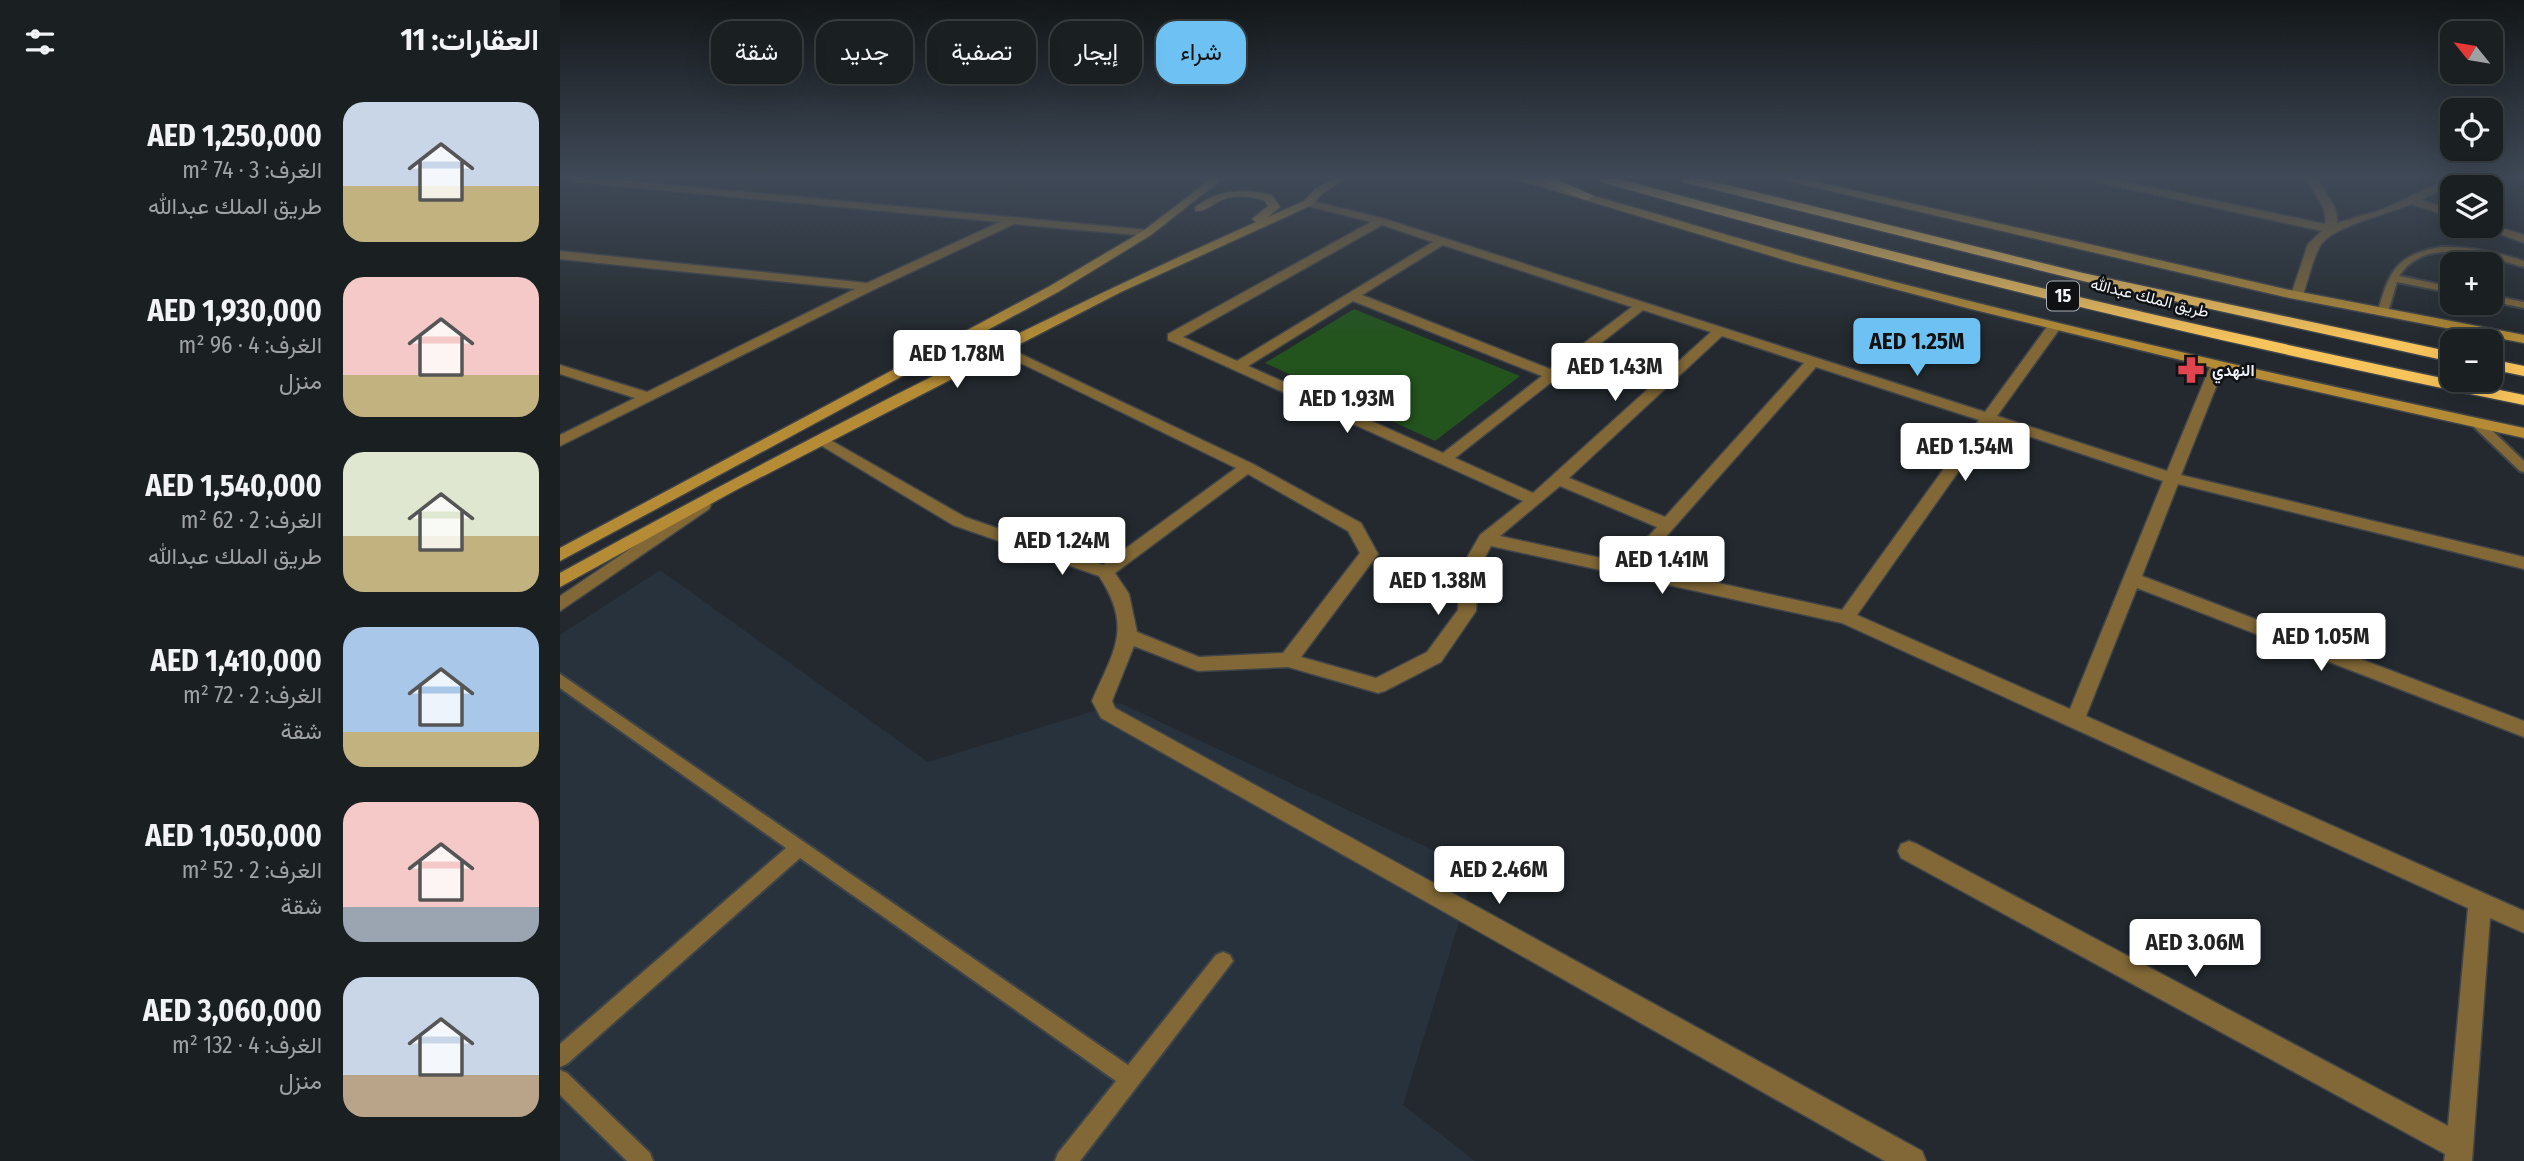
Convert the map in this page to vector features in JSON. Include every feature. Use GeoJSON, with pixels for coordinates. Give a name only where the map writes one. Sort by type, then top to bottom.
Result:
{"type":"FeatureCollection","features":[{"type":"Feature","properties":{"kind":"highway","name":"طريق الملك عبدالله"},"geometry":{"type":"LineString","coordinates":[[1809,233],[2409,377],[2524,400]]}},
{"type":"Feature","properties":{"kind":"highway","name":"طريق الملك عبدالله"},"geometry":{"type":"LineString","coordinates":[[1906,233],[2083,277],[2440,354]]}},
{"type":"Feature","properties":{"kind":"highway"},"geometry":{"type":"LineString","coordinates":[[2503,367],[2524,371]]}},
{"type":"Feature","properties":{"kind":"street"},"geometry":{"type":"LineString","coordinates":[[560,441],[870,287],[986,233]]}},
{"type":"Feature","properties":{"kind":"street"},"geometry":{"type":"LineString","coordinates":[[1023,306],[1147,233]]}},
{"type":"Feature","properties":{"kind":"street"},"geometry":{"type":"LineString","coordinates":[[561,554],[1023,306],[1169,233]]}},
{"type":"Feature","properties":{"kind":"street"},"geometry":{"type":"LineString","coordinates":[[560,580],[730,486],[1229,233]]}},
{"type":"Feature","properties":{"kind":"street"},"geometry":{"type":"LineString","coordinates":[[1117,289],[1241,233]]}},
{"type":"Feature","properties":{"kind":"street"},"geometry":{"type":"LineString","coordinates":[[1361,233],[1173,337],[1535,500]]}},
{"type":"Feature","properties":{"kind":"street"},"geometry":{"type":"LineString","coordinates":[[1417,233],[2172,478],[2524,563]]}},
{"type":"Feature","properties":{"kind":"street"},"geometry":{"type":"LineString","coordinates":[[1712,233],[2054,327],[2217,367],[2524,433]]}},
{"type":"Feature","properties":{"kind":"street"},"geometry":{"type":"LineString","coordinates":[[2028,233],[2297,295],[2524,339]]}},
{"type":"Feature","properties":{"kind":"street"},"geometry":{"type":"LineString","coordinates":[[2297,295],[2314,244],[2326,233]]}},
{"type":"Feature","properties":{"kind":"street"},"geometry":{"type":"LineString","coordinates":[[2507,233],[2524,239]]}},
{"type":"Feature","properties":{"kind":"street"},"geometry":{"type":"LineString","coordinates":[[1238,366],[1442,241]]}},
{"type":"Feature","properties":{"kind":"street"},"geometry":{"type":"LineString","coordinates":[[560,255],[870,287]]}},
{"type":"Feature","properties":{"kind":"street"},"geometry":{"type":"LineString","coordinates":[[1352,296],[1552,376]]}},
{"type":"Feature","properties":{"kind":"street"},"geometry":{"type":"LineString","coordinates":[[1444,459],[1641,306]]}},
{"type":"Feature","properties":{"kind":"street"},"geometry":{"type":"LineString","coordinates":[[1846,617],[2054,327]]}},
{"type":"Feature","properties":{"kind":"street"},"geometry":{"type":"LineString","coordinates":[[1129,636],[1198,664],[1288,660],[1378,687],[1434,657],[1467,611],[1469,570],[1486,539],[1535,500],[1719,332]]}},
{"type":"Feature","properties":{"kind":"street"},"geometry":{"type":"LineString","coordinates":[[999,349],[1247,467],[1355,527],[1368,554],[1288,660]]}},
{"type":"Feature","properties":{"kind":"street"},"geometry":{"type":"LineString","coordinates":[[1629,568],[1812,363]]}},
{"type":"Feature","properties":{"kind":"street"},"geometry":{"type":"LineString","coordinates":[[2075,720],[2217,367]]}},
{"type":"Feature","properties":{"kind":"street"},"geometry":{"type":"LineString","coordinates":[[560,369],[647,397]]}},
{"type":"Feature","properties":{"kind":"street"},"geometry":{"type":"LineString","coordinates":[[820,440],[959,520],[1105,572],[1120,594],[1129,636],[1104,691],[1102,701],[1108,713],[1912,1161]]}},
{"type":"Feature","properties":{"kind":"street"},"geometry":{"type":"LineString","coordinates":[[1105,572],[1247,467]]}},
{"type":"Feature","properties":{"kind":"street"},"geometry":{"type":"LineString","coordinates":[[1558,479],[1668,525]]}},
{"type":"Feature","properties":{"kind":"street"},"geometry":{"type":"LineString","coordinates":[[560,605],[730,486]]}},
{"type":"Feature","properties":{"kind":"street"},"geometry":{"type":"LineString","coordinates":[[1486,539],[1846,617],[2524,922]]}},
{"type":"Feature","properties":{"kind":"street"},"geometry":{"type":"LineString","coordinates":[[2132,579],[2524,729]]}},
{"type":"Feature","properties":{"kind":"street"},"geometry":{"type":"LineString","coordinates":[[1909,851],[2459,1154],[2480,902]]}},
{"type":"Feature","properties":{"kind":"lane"},"geometry":{"type":"LineString","coordinates":[[2383,312],[2393,278],[2400,267],[2417,256],[2439,250],[2476,251],[2524,264]]}},
{"type":"Feature","properties":{"kind":"lane"},"geometry":{"type":"LineString","coordinates":[[2393,278],[2440,288]]}},
{"type":"Feature","properties":{"kind":"lane"},"geometry":{"type":"LineString","coordinates":[[2503,301],[2524,305]]}},
{"type":"Feature","properties":{"kind":"lane"},"geometry":{"type":"LineString","coordinates":[[2478,424],[2524,468]]}},
{"type":"Feature","properties":{"kind":"lane"},"geometry":{"type":"LineString","coordinates":[[560,680],[1130,1079]]}},
{"type":"Feature","properties":{"kind":"lane"},"geometry":{"type":"LineString","coordinates":[[560,1057],[799,848]]}},
{"type":"Feature","properties":{"kind":"lane"},"geometry":{"type":"LineString","coordinates":[[1066,1161],[1223,961]]}},
{"type":"Feature","properties":{"kind":"lane"},"geometry":{"type":"LineString","coordinates":[[560,1080],[642,1161]]}},
{"type":"Feature","properties":{"kind":"shaded area"},"geometry":{"type":"Polygon","coordinates":[[[660,570],[928,762],[1120,703],[1475,870],[1403,1105],[1475,1161],[560,1161],[560,635],[660,570]]]}},
{"type":"Feature","properties":{"kind":"green space"},"geometry":{"type":"Polygon","coordinates":[[[1354,309],[1520,376],[1435,441],[1265,363],[1354,309]]]}},
{"type":"Feature","properties":{"kind":"place","name":"النهدي"},"geometry":{"type":"Point","coordinates":[2191,370]}}]}
